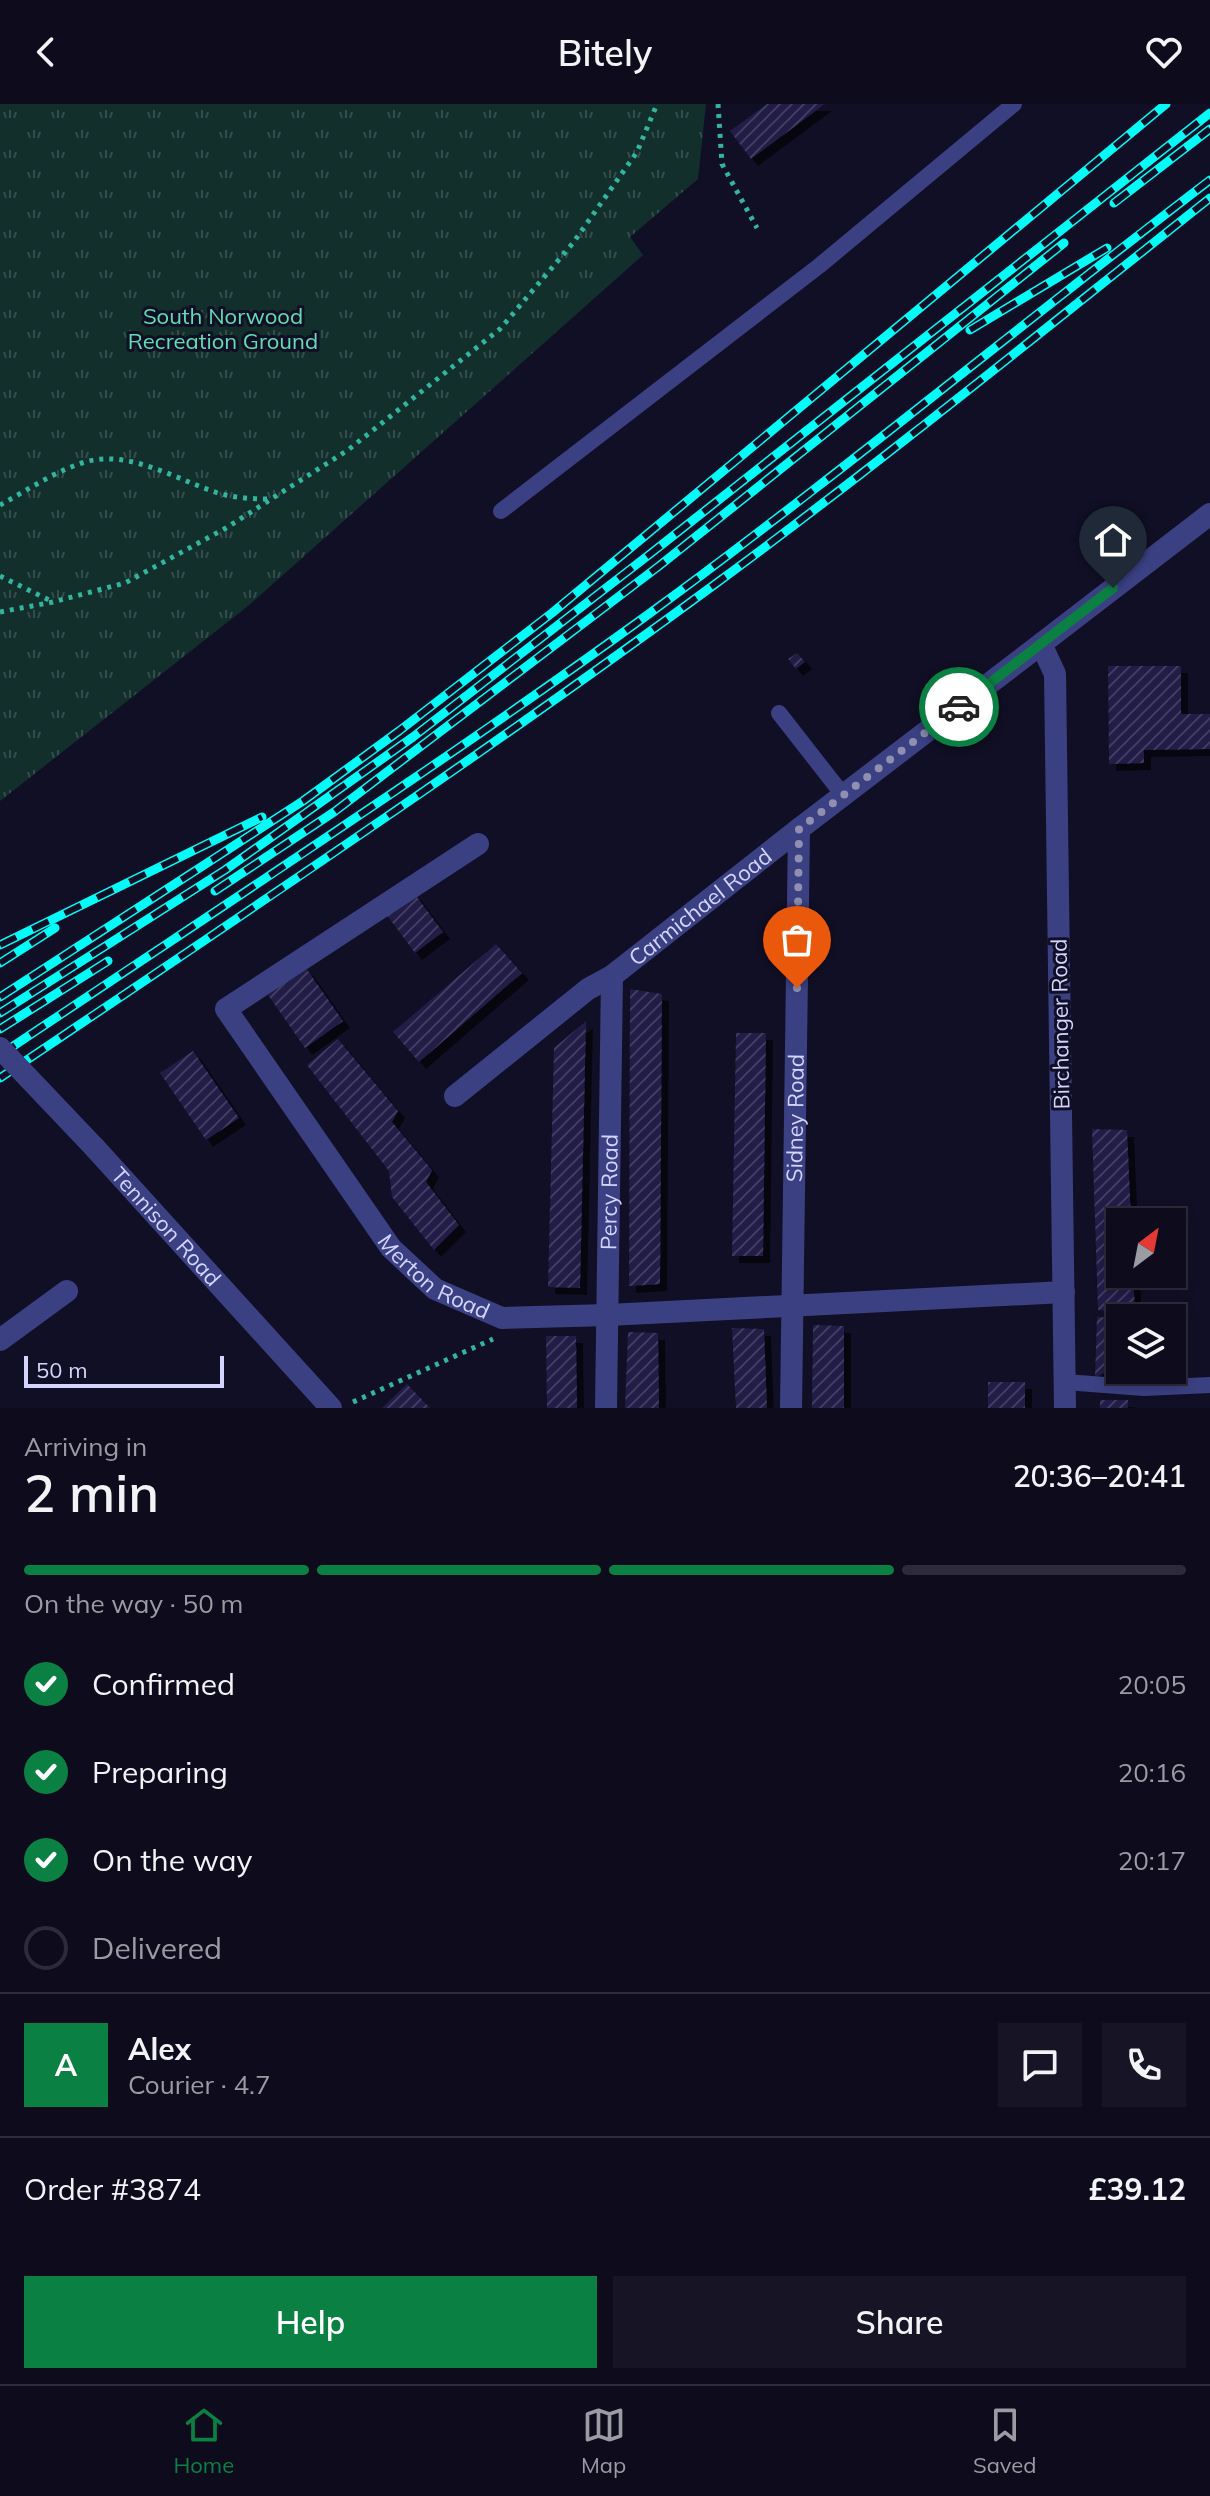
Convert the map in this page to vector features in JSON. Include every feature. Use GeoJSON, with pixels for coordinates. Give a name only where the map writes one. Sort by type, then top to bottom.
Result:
{"type":"FeatureCollection","features":[{"type":"Feature","properties":{"kind":"street","name":"Carmichael Road"},"geometry":{"type":"LineString","coordinates":[[455,1096],[588,989],[612,976],[1210,514]]}},
{"type":"Feature","properties":{"kind":"street","name":"Birchanger Road"},"geometry":{"type":"LineString","coordinates":[[1041,644],[1055,674],[1065,1408]]}},
{"type":"Feature","properties":{"kind":"street","name":"Sidney Road"},"geometry":{"type":"LineString","coordinates":[[791,1408],[799,829]]}},
{"type":"Feature","properties":{"kind":"street","name":"Merton Road"},"geometry":{"type":"LineString","coordinates":[[478,844],[226,1009],[391,1248],[435,1289],[502,1318],[1064,1292]]}},
{"type":"Feature","properties":{"kind":"street","name":"Percy Road"},"geometry":{"type":"LineString","coordinates":[[606,1408],[612,976]]}},
{"type":"Feature","properties":{"kind":"street","name":"Tennison Road"},"geometry":{"type":"LineString","coordinates":[[0,1048],[340,1406]]}},
{"type":"Feature","properties":{"kind":"street"},"geometry":{"type":"LineString","coordinates":[[0,1340],[67,1291]]}},
{"type":"Feature","properties":{"kind":"lane"},"geometry":{"type":"LineString","coordinates":[[501,511],[819,266],[1014,104]]}},
{"type":"Feature","properties":{"kind":"lane"},"geometry":{"type":"LineString","coordinates":[[779,713],[843,795]]}},
{"type":"Feature","properties":{"kind":"lane"},"geometry":{"type":"LineString","coordinates":[[1065,1382],[1144,1388],[1210,1385]]}},
{"type":"Feature","properties":{"kind":"path"},"geometry":{"type":"LineString","coordinates":[[0,612],[125,583],[226,528],[348,450],[500,329],[573,243],[637,152],[657,104]]}},
{"type":"Feature","properties":{"kind":"path"},"geometry":{"type":"LineString","coordinates":[[718,104],[722,164],[757,228]]}},
{"type":"Feature","properties":{"kind":"path"},"geometry":{"type":"LineString","coordinates":[[0,505],[66,470],[89,461],[105,459],[152,468],[216,492],[247,499],[271,499]]}},
{"type":"Feature","properties":{"kind":"path"},"geometry":{"type":"LineString","coordinates":[[0,576],[53,602]]}},
{"type":"Feature","properties":{"kind":"path"},"geometry":{"type":"LineString","coordinates":[[340,1406],[499,1336],[502,1318]]}},
{"type":"Feature","properties":{"kind":"green space","name":"South Norwood Recreation Ground"},"geometry":{"type":"Polygon","coordinates":[[[0,104],[706,104],[698,179],[630,237],[643,255],[248,606],[0,801],[0,104]]]}},
{"type":"Feature","properties":{"kind":"building"},"geometry":{"type":"Polygon","coordinates":[[[767,104],[825,104],[751,159],[730,131],[767,104]]]}},
{"type":"Feature","properties":{"kind":"building"},"geometry":{"type":"Polygon","coordinates":[[[797,653],[805,662],[796,669],[788,659],[797,653]]]}},
{"type":"Feature","properties":{"kind":"building"},"geometry":{"type":"Polygon","coordinates":[[[1108,666],[1181,666],[1181,714],[1210,714],[1210,749],[1144,750],[1144,763],[1109,764],[1108,666]]]}},
{"type":"Feature","properties":{"kind":"building"},"geometry":{"type":"Polygon","coordinates":[[[414,893],[443,932],[415,953],[386,914],[414,893]]]}},
{"type":"Feature","properties":{"kind":"building"},"geometry":{"type":"Polygon","coordinates":[[[496,944],[522,973],[419,1062],[393,1032],[496,944]]]}},
{"type":"Feature","properties":{"kind":"building"},"geometry":{"type":"Polygon","coordinates":[[[306,968],[343,1021],[305,1048],[268,995],[306,968]]]}},
{"type":"Feature","properties":{"kind":"building"},"geometry":{"type":"Polygon","coordinates":[[[630,989],[662,994],[660,1284],[629,1286],[630,989]]]}},
{"type":"Feature","properties":{"kind":"building"},"geometry":{"type":"Polygon","coordinates":[[[586,1021],[580,1288],[548,1287],[554,1048],[586,1021]]]}},
{"type":"Feature","properties":{"kind":"building"},"geometry":{"type":"Polygon","coordinates":[[[736,1033],[766,1033],[763,1256],[732,1256],[736,1033]]]}},
{"type":"Feature","properties":{"kind":"building"},"geometry":{"type":"Polygon","coordinates":[[[338,1039],[398,1111],[392,1122],[432,1170],[426,1182],[459,1225],[434,1250],[392,1197],[389,1171],[307,1065],[338,1039]]]}},
{"type":"Feature","properties":{"kind":"building"},"geometry":{"type":"Polygon","coordinates":[[[193,1051],[239,1118],[206,1140],[160,1073],[193,1051]]]}},
{"type":"Feature","properties":{"kind":"building"},"geometry":{"type":"Polygon","coordinates":[[[1092,1129],[1127,1130],[1130,1208],[1106,1208],[1106,1288],[1134,1288],[1135,1304],[1106,1304],[1106,1311],[1098,1310],[1092,1129]]]}},
{"type":"Feature","properties":{"kind":"building"},"geometry":{"type":"Polygon","coordinates":[[[1097,1317],[1106,1317],[1106,1373],[1095,1377],[1097,1317]]]}},
{"type":"Feature","properties":{"kind":"building"},"geometry":{"type":"Polygon","coordinates":[[[813,1325],[844,1326],[844,1408],[812,1408],[813,1325]]]}},
{"type":"Feature","properties":{"kind":"building"},"geometry":{"type":"Polygon","coordinates":[[[732,1328],[764,1329],[767,1408],[736,1408],[732,1328]]]}},
{"type":"Feature","properties":{"kind":"building"},"geometry":{"type":"Polygon","coordinates":[[[628,1332],[658,1333],[659,1408],[625,1408],[628,1332]]]}},
{"type":"Feature","properties":{"kind":"building"},"geometry":{"type":"Polygon","coordinates":[[[546,1336],[576,1336],[577,1408],[547,1408],[546,1336]]]}},
{"type":"Feature","properties":{"kind":"building"},"geometry":{"type":"Polygon","coordinates":[[[988,1382],[1025,1382],[1025,1408],[988,1408],[988,1382]]]}},
{"type":"Feature","properties":{"kind":"building"},"geometry":{"type":"Polygon","coordinates":[[[407,1384],[430,1408],[382,1408],[407,1384]]]}},
{"type":"Feature","properties":{"kind":"building"},"geometry":{"type":"Polygon","coordinates":[[[1100,1400],[1128,1400],[1128,1408],[1100,1408],[1100,1400]]]}},
{"type":"Feature","properties":{"kind":"railway"},"geometry":{"type":"LineString","coordinates":[[0,997],[303,801],[399,731],[552,613],[1166,104]]}},
{"type":"Feature","properties":{"kind":"railway"},"geometry":{"type":"LineString","coordinates":[[0,1013],[225,870],[413,737],[1210,113]]}},
{"type":"Feature","properties":{"kind":"railway"},"geometry":{"type":"LineString","coordinates":[[1114,203],[1210,129]]}},
{"type":"Feature","properties":{"kind":"railway"},"geometry":{"type":"LineString","coordinates":[[0,1055],[406,784],[646,616],[789,509],[1210,180]]}},
{"type":"Feature","properties":{"kind":"railway"},"geometry":{"type":"LineString","coordinates":[[0,1078],[452,772],[630,646],[904,440],[1210,198]]}},
{"type":"Feature","properties":{"kind":"railway"},"geometry":{"type":"LineString","coordinates":[[215,891],[334,812],[659,566],[1064,243]]}},
{"type":"Feature","properties":{"kind":"railway"},"geometry":{"type":"LineString","coordinates":[[970,330],[1107,248]]}},
{"type":"Feature","properties":{"kind":"railway"},"geometry":{"type":"LineString","coordinates":[[0,945],[262,817]]}},
{"type":"Feature","properties":{"kind":"railway"},"geometry":{"type":"LineString","coordinates":[[0,963],[55,928]]}},
{"type":"Feature","properties":{"kind":"railway"},"geometry":{"type":"LineString","coordinates":[[0,1029],[108,961]]}},
{"type":"Feature","properties":{"kind":"way so far"},"geometry":{"type":"LineString","coordinates":[[797,988],[799,829],[959,707]]}},
{"type":"Feature","properties":{"kind":"route"},"geometry":{"type":"LineString","coordinates":[[959,707],[1113,588]]}}]}
